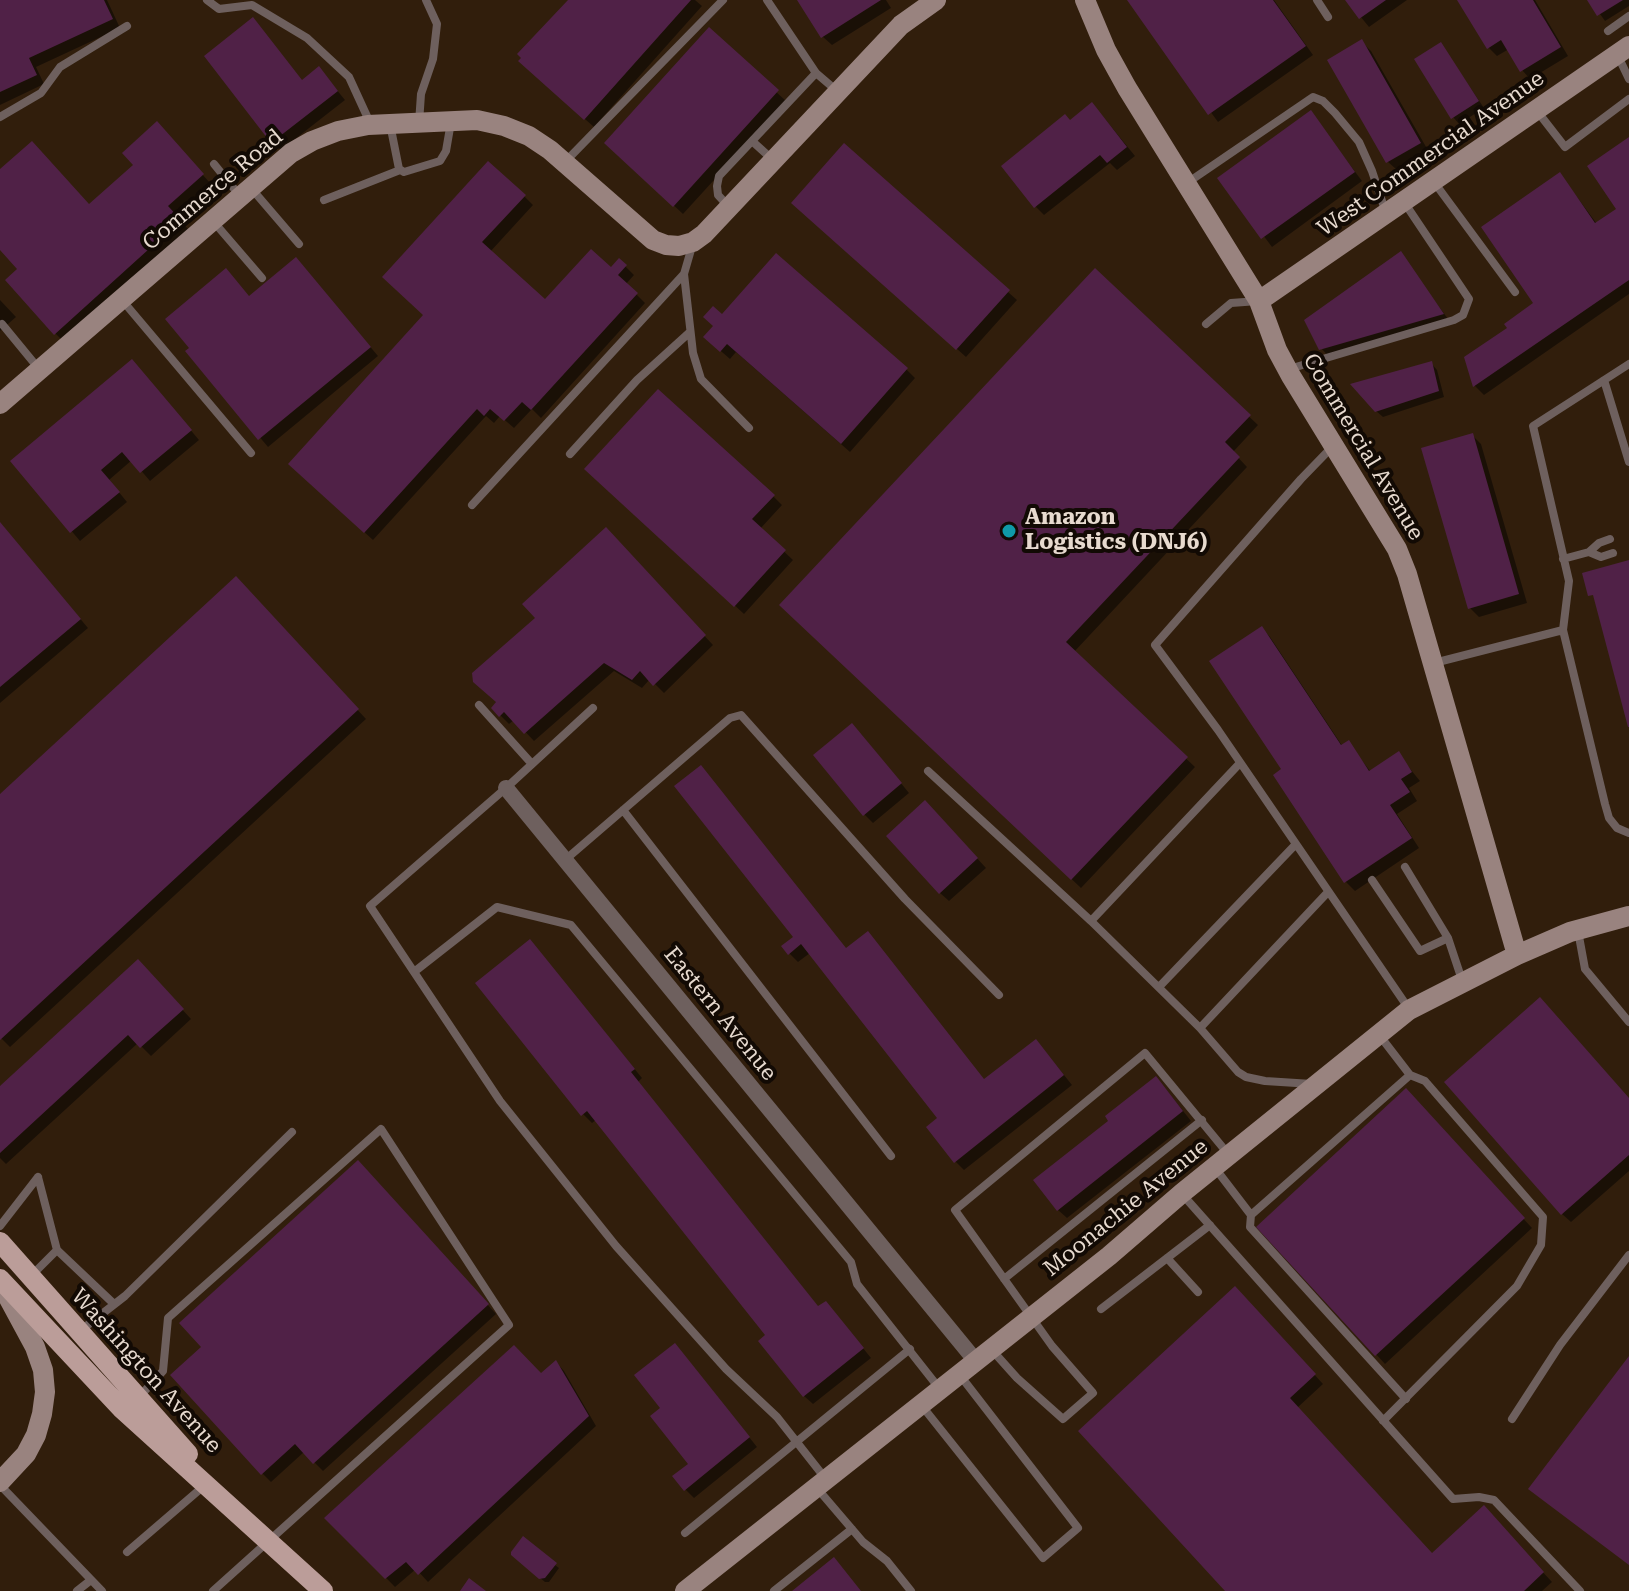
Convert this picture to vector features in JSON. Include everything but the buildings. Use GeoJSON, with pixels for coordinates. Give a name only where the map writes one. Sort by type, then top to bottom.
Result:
{"type":"FeatureCollection","features":[{"type":"Feature","properties":{"kind":"main road","name":"Washington Avenue"},"geometry":{"type":"LineString","coordinates":[[0,1242],[262,1537]]}},
{"type":"Feature","properties":{"kind":"main road","name":"Washington Avenue"},"geometry":{"type":"LineString","coordinates":[[0,1281],[121,1408],[323,1591]]}},
{"type":"Feature","properties":{"kind":"street"},"geometry":{"type":"LineString","coordinates":[[693,242],[774,161],[901,25],[913,6],[936,0]]}},
{"type":"Feature","properties":{"kind":"street","name":"Commercial Avenue"},"geometry":{"type":"LineString","coordinates":[[1085,0],[1106,50],[1127,88],[1259,301],[1288,370],[1397,549],[1407,574],[1517,955]]}},
{"type":"Feature","properties":{"kind":"street","name":"West Commercial Avenue"},"geometry":{"type":"LineString","coordinates":[[1259,301],[1623,50]]}},
{"type":"Feature","properties":{"kind":"street","name":"Commerce Road"},"geometry":{"type":"LineString","coordinates":[[0,404],[291,153],[338,131],[381,125],[477,120],[504,126],[529,136],[564,162],[653,240],[679,246],[693,242]]}},
{"type":"Feature","properties":{"kind":"street","name":"Eastern Avenue"},"geometry":{"type":"LineString","coordinates":[[506,788],[983,1354]]}},
{"type":"Feature","properties":{"kind":"street","name":"Moonachie Avenue"},"geometry":{"type":"LineString","coordinates":[[693,1589],[820,1482],[1109,1256],[1182,1193],[1409,1010],[1517,955],[1578,930],[1629,916]]}},
{"type":"Feature","properties":{"kind":"street"},"geometry":{"type":"LineString","coordinates":[[0,1281],[35,1347],[43,1370],[45,1392],[36,1435],[26,1454],[0,1483]]}},
{"type":"Feature","properties":{"kind":"lane"},"geometry":{"type":"LineString","coordinates":[[207,0],[219,9],[252,5],[307,38],[349,77],[381,125],[400,170]]}},
{"type":"Feature","properties":{"kind":"lane"},"geometry":{"type":"LineString","coordinates":[[419,123],[421,94],[433,59],[437,24],[426,0]]}},
{"type":"Feature","properties":{"kind":"lane"},"geometry":{"type":"LineString","coordinates":[[564,162],[723,0]]}},
{"type":"Feature","properties":{"kind":"lane"},"geometry":{"type":"LineString","coordinates":[[767,0],[816,73],[838,92]]}},
{"type":"Feature","properties":{"kind":"lane"},"geometry":{"type":"LineString","coordinates":[[1317,0],[1328,17]]}},
{"type":"Feature","properties":{"kind":"lane"},"geometry":{"type":"LineString","coordinates":[[1608,31],[1629,16]]}},
{"type":"Feature","properties":{"kind":"lane"},"geometry":{"type":"LineString","coordinates":[[0,117],[41,93],[60,67],[127,26]]}},
{"type":"Feature","properties":{"kind":"lane"},"geometry":{"type":"LineString","coordinates":[[1623,50],[1629,79]]}},
{"type":"Feature","properties":{"kind":"lane"},"geometry":{"type":"LineString","coordinates":[[729,207],[718,195],[719,176],[816,73]]}},
{"type":"Feature","properties":{"kind":"lane"},"geometry":{"type":"LineString","coordinates":[[1187,183],[1313,97],[1323,101],[1359,142],[1395,208],[1469,299],[1463,315],[1454,320],[1288,370]]}},
{"type":"Feature","properties":{"kind":"lane"},"geometry":{"type":"LineString","coordinates":[[1536,110],[1565,147],[1629,99]]}},
{"type":"Feature","properties":{"kind":"lane"},"geometry":{"type":"LineString","coordinates":[[324,200],[400,170],[404,172],[440,161],[446,151],[451,121]]}},
{"type":"Feature","properties":{"kind":"lane"},"geometry":{"type":"LineString","coordinates":[[752,141],[774,161]]}},
{"type":"Feature","properties":{"kind":"lane"},"geometry":{"type":"LineString","coordinates":[[214,164],[299,244]]}},
{"type":"Feature","properties":{"kind":"lane"},"geometry":{"type":"LineString","coordinates":[[1433,181],[1515,292]]}},
{"type":"Feature","properties":{"kind":"lane"},"geometry":{"type":"LineString","coordinates":[[213,220],[262,278]]}},
{"type":"Feature","properties":{"kind":"lane"},"geometry":{"type":"LineString","coordinates":[[693,242],[684,274],[693,353],[701,379],[749,428]]}},
{"type":"Feature","properties":{"kind":"lane"},"geometry":{"type":"LineString","coordinates":[[472,505],[684,274]]}},
{"type":"Feature","properties":{"kind":"lane"},"geometry":{"type":"LineString","coordinates":[[121,299],[251,453]]}},
{"type":"Feature","properties":{"kind":"lane"},"geometry":{"type":"LineString","coordinates":[[1206,324],[1231,303],[1259,301]]}},
{"type":"Feature","properties":{"kind":"lane"},"geometry":{"type":"LineString","coordinates":[[2,324],[39,370]]}},
{"type":"Feature","properties":{"kind":"lane"},"geometry":{"type":"LineString","coordinates":[[570,454],[637,380],[690,332]]}},
{"type":"Feature","properties":{"kind":"lane"},"geometry":{"type":"LineString","coordinates":[[1629,364],[1533,426],[1569,581],[1563,630],[1609,818],[1617,828],[1629,833]]}},
{"type":"Feature","properties":{"kind":"lane"},"geometry":{"type":"LineString","coordinates":[[1604,380],[1629,462]]}},
{"type":"Feature","properties":{"kind":"lane"},"geometry":{"type":"LineString","coordinates":[[1334,446],[1292,489],[1155,645],[1409,1010]]}},
{"type":"Feature","properties":{"kind":"lane"},"geometry":{"type":"LineString","coordinates":[[1563,559],[1589,552],[1610,539]]}},
{"type":"Feature","properties":{"kind":"lane"},"geometry":{"type":"LineString","coordinates":[[1589,552],[1601,557],[1613,553]]}},
{"type":"Feature","properties":{"kind":"lane"},"geometry":{"type":"LineString","coordinates":[[1433,663],[1563,630]]}},
{"type":"Feature","properties":{"kind":"lane"},"geometry":{"type":"LineString","coordinates":[[479,705],[532,764]]}},
{"type":"Feature","properties":{"kind":"lane"},"geometry":{"type":"LineString","coordinates":[[593,708],[370,906],[500,1101],[616,1246],[726,1369],[777,1417],[852,1529],[887,1561],[911,1591]]}},
{"type":"Feature","properties":{"kind":"lane"},"geometry":{"type":"LineString","coordinates":[[565,860],[730,718],[741,715],[905,899],[999,995]]}},
{"type":"Feature","properties":{"kind":"lane"},"geometry":{"type":"LineString","coordinates":[[1091,921],[1240,763]]}},
{"type":"Feature","properties":{"kind":"lane"},"geometry":{"type":"LineString","coordinates":[[928,771],[1091,921],[1246,1077],[1316,1084]]}},
{"type":"Feature","properties":{"kind":"lane"},"geometry":{"type":"LineString","coordinates":[[623,810],[891,1156]]}},
{"type":"Feature","properties":{"kind":"lane"},"geometry":{"type":"LineString","coordinates":[[1159,987],[1295,845]]}},
{"type":"Feature","properties":{"kind":"lane"},"geometry":{"type":"LineString","coordinates":[[1405,867],[1448,938],[1462,981]]}},
{"type":"Feature","properties":{"kind":"lane"},"geometry":{"type":"LineString","coordinates":[[1372,880],[1420,951],[1448,938]]}},
{"type":"Feature","properties":{"kind":"lane"},"geometry":{"type":"LineString","coordinates":[[1200,1028],[1328,892]]}},
{"type":"Feature","properties":{"kind":"lane"},"geometry":{"type":"LineString","coordinates":[[414,972],[497,907],[571,925],[851,1262],[857,1284],[940,1388]]}},
{"type":"Feature","properties":{"kind":"lane"},"geometry":{"type":"LineString","coordinates":[[1578,930],[1585,969],[1629,1022]]}},
{"type":"Feature","properties":{"kind":"lane"},"geometry":{"type":"LineString","coordinates":[[1379,1035],[1410,1075],[1425,1081],[1543,1217],[1541,1245],[1517,1286],[1383,1421]]}},
{"type":"Feature","properties":{"kind":"lane"},"geometry":{"type":"LineString","coordinates":[[983,1354],[1017,1378],[1063,1419],[1093,1393],[1031,1317],[955,1210],[1145,1053],[1202,1120],[1251,1215],[1250,1227],[1406,1399]]}},
{"type":"Feature","properties":{"kind":"lane"},"geometry":{"type":"LineString","coordinates":[[1251,1215],[1410,1075]]}},
{"type":"Feature","properties":{"kind":"lane"},"geometry":{"type":"LineString","coordinates":[[1004,1279],[1202,1120]]}},
{"type":"Feature","properties":{"kind":"lane"},"geometry":{"type":"LineString","coordinates":[[138,1398],[163,1371],[168,1318],[381,1129],[509,1325],[262,1537],[213,1591]]}},
{"type":"Feature","properties":{"kind":"lane"},"geometry":{"type":"LineString","coordinates":[[80,1332],[114,1304],[292,1132]]}},
{"type":"Feature","properties":{"kind":"lane"},"geometry":{"type":"LineString","coordinates":[[0,1226],[38,1177],[57,1250],[114,1304]]}},
{"type":"Feature","properties":{"kind":"lane"},"geometry":{"type":"LineString","coordinates":[[1182,1193],[1453,1499],[1479,1497],[1494,1500],[1580,1591]]}},
{"type":"Feature","properties":{"kind":"lane"},"geometry":{"type":"LineString","coordinates":[[1101,1309],[1210,1225]]}},
{"type":"Feature","properties":{"kind":"lane"},"geometry":{"type":"LineString","coordinates":[[31,1277],[57,1250]]}},
{"type":"Feature","properties":{"kind":"lane"},"geometry":{"type":"LineString","coordinates":[[1512,1419],[1560,1345],[1629,1255]]}},
{"type":"Feature","properties":{"kind":"lane"},"geometry":{"type":"LineString","coordinates":[[1167,1258],[1198,1292]]}},
{"type":"Feature","properties":{"kind":"lane"},"geometry":{"type":"LineString","coordinates":[[685,1533],[910,1349]]}},
{"type":"Feature","properties":{"kind":"lane"},"geometry":{"type":"LineString","coordinates":[[920,1404],[1043,1558],[1078,1528],[958,1374]]}},
{"type":"Feature","properties":{"kind":"lane"},"geometry":{"type":"LineString","coordinates":[[0,1483],[102,1591]]}},
{"type":"Feature","properties":{"kind":"lane"},"geometry":{"type":"LineString","coordinates":[[127,1552],[205,1485]]}},
{"type":"Feature","properties":{"kind":"lane"},"geometry":{"type":"LineString","coordinates":[[774,1591],[852,1529]]}},
{"type":"Feature","properties":{"kind":"lane"},"geometry":{"type":"LineString","coordinates":[[77,1591],[91,1580]]}},
{"type":"Feature","properties":{"kind":"place","name":"Amazon Logistics (DNJ6)"},"geometry":{"type":"Point","coordinates":[1009,531]}}]}
